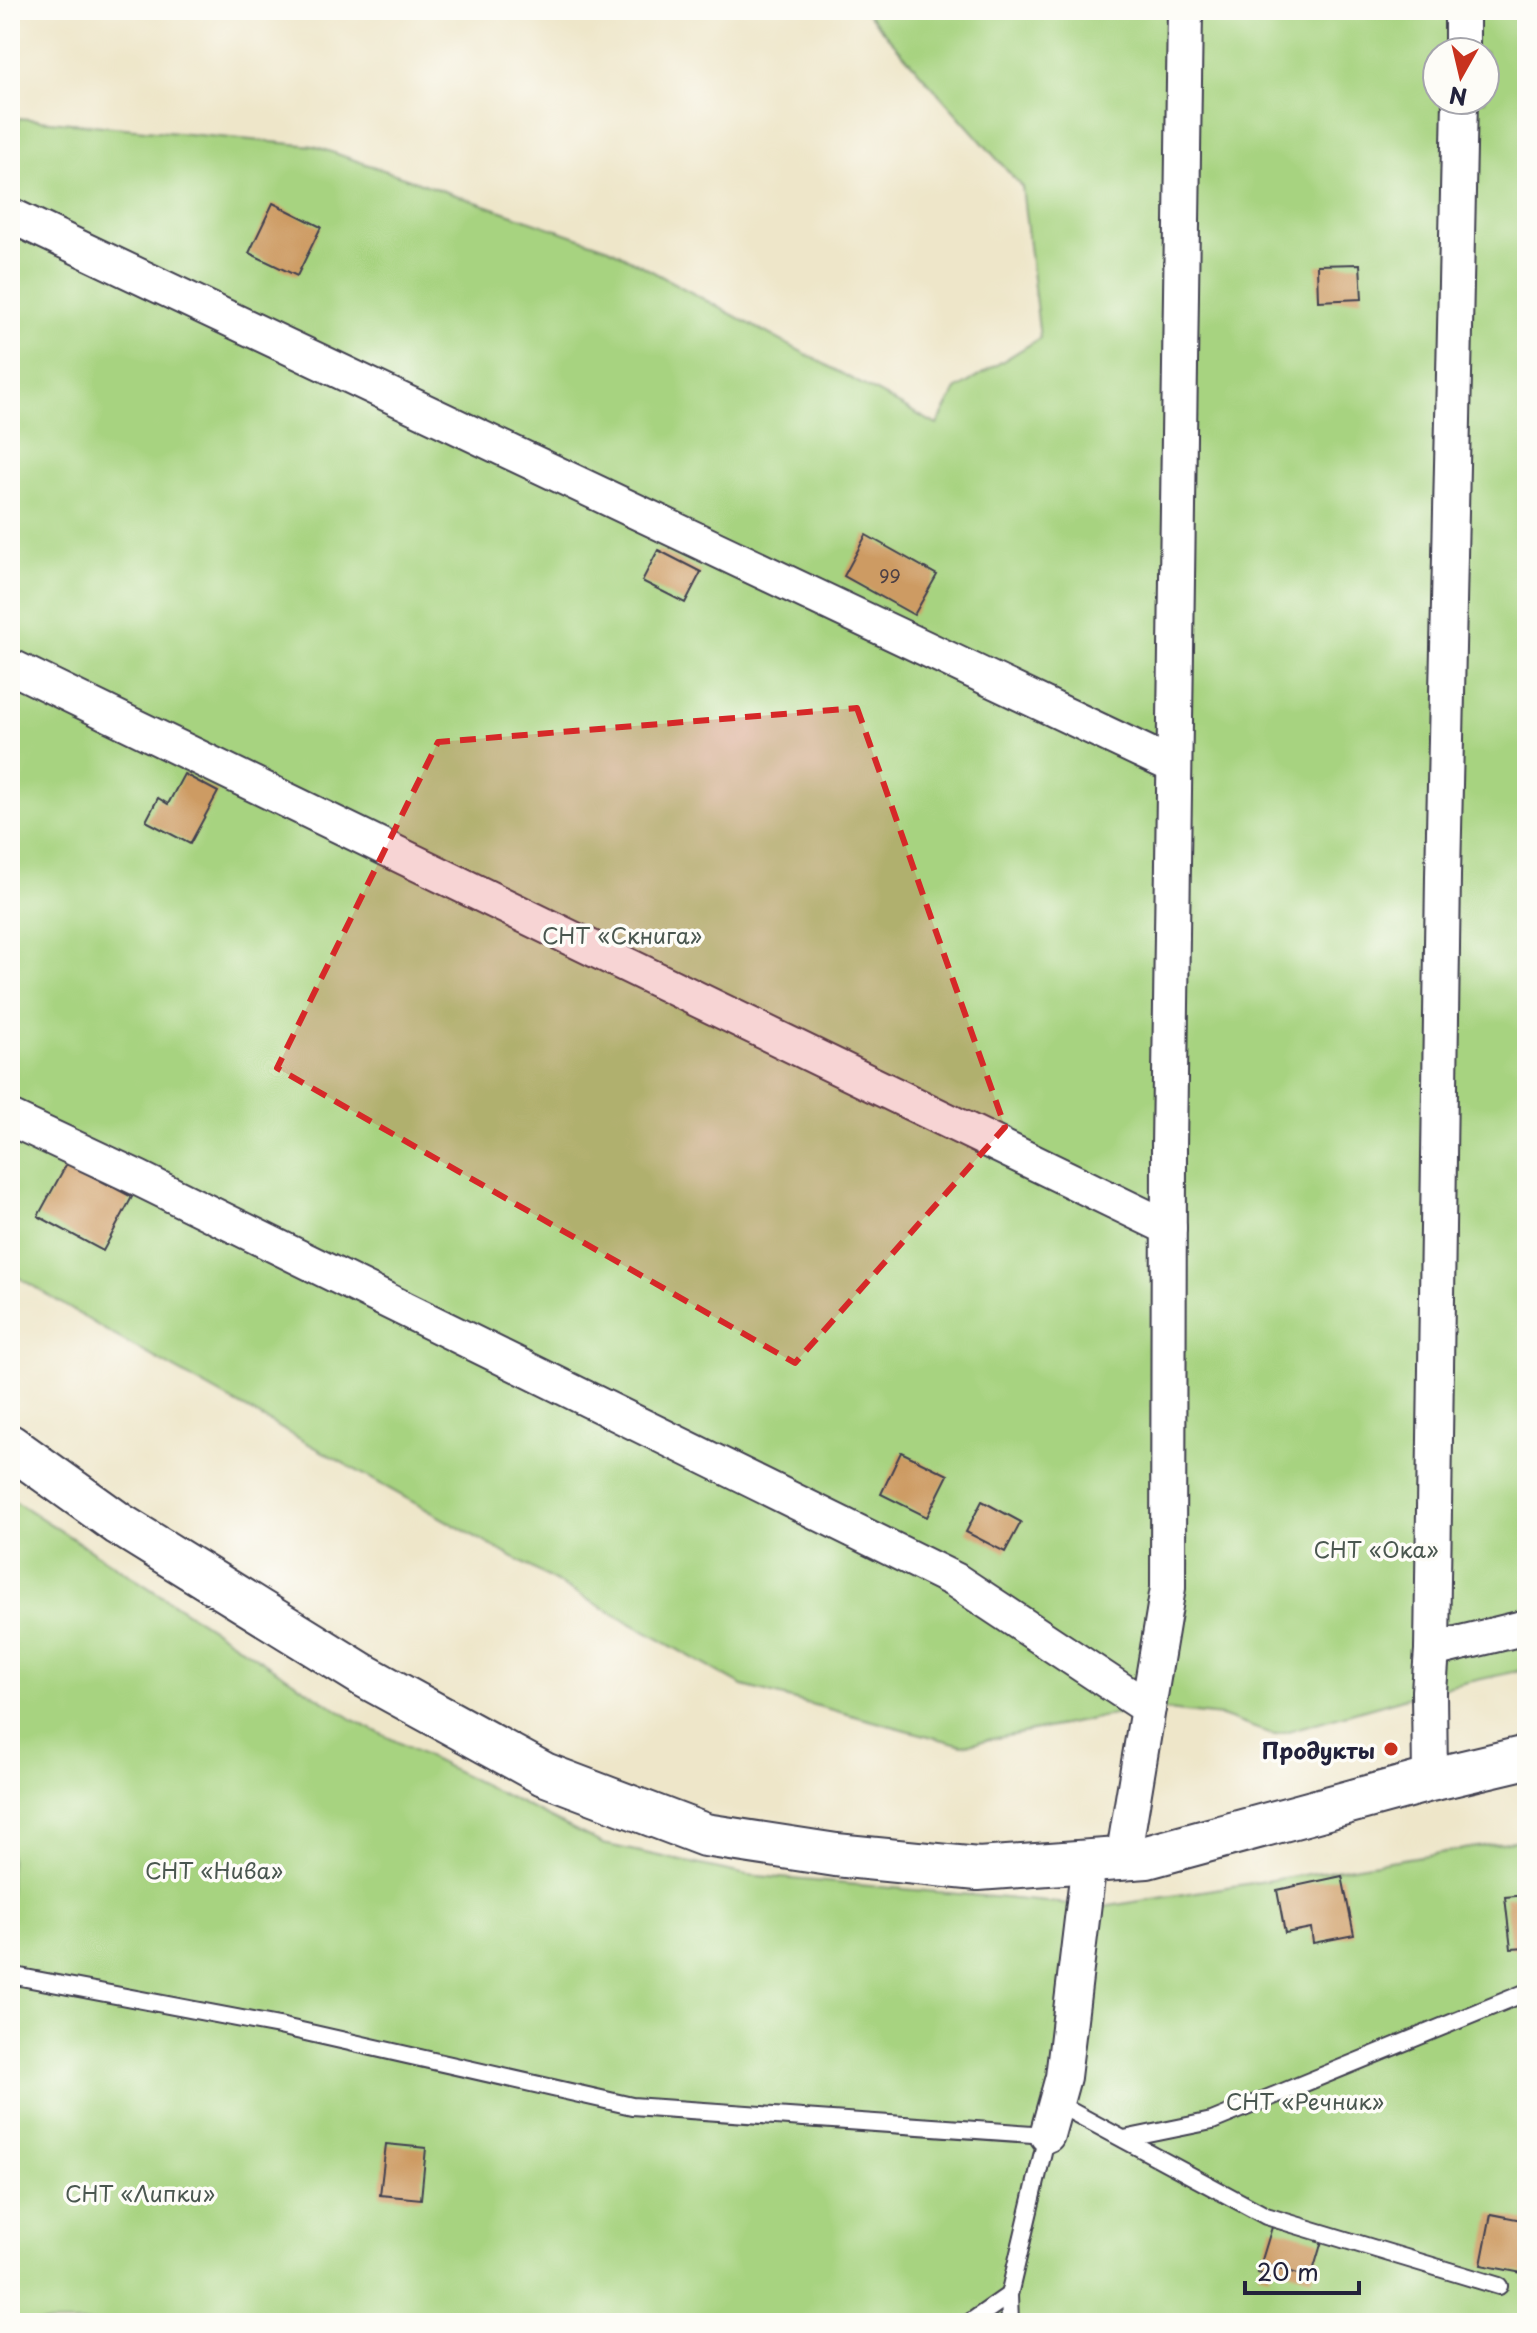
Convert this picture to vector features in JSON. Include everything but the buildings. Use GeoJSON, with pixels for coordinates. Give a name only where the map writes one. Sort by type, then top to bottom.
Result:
{"type":"FeatureCollection","features":[{"type":"Feature","properties":{"kind":"street"},"geometry":{"type":"LineString","coordinates":[[1047,2135],[1063,2077],[1106,1860],[1148,1708],[1168,1588],[1169,1228],[1185,10]]}},
{"type":"Feature","properties":{"kind":"street"},"geometry":{"type":"LineString","coordinates":[[1462,10],[1462,36]]}},
{"type":"Feature","properties":{"kind":"street"},"geometry":{"type":"LineString","coordinates":[[1430,1780],[1443,892],[1460,116]]}},
{"type":"Feature","properties":{"kind":"street"},"geometry":{"type":"LineString","coordinates":[[10,215],[1174,766]]}},
{"type":"Feature","properties":{"kind":"street"},"geometry":{"type":"LineString","coordinates":[[10,666],[1169,1228]]}},
{"type":"Feature","properties":{"kind":"street"},"geometry":{"type":"LineString","coordinates":[[10,1118],[167,1192],[955,1580],[1148,1708]]}},
{"type":"Feature","properties":{"kind":"street"},"geometry":{"type":"LineString","coordinates":[[10,1446],[119,1524],[363,1675],[544,1774],[705,1835],[836,1855],[978,1869],[1147,1857],[1430,1780],[1527,1757]]}},
{"type":"Feature","properties":{"kind":"street"},"geometry":{"type":"LineString","coordinates":[[1432,1650],[1527,1627]]}},
{"type":"Feature","properties":{"kind":"lane"},"geometry":{"type":"LineString","coordinates":[[10,1975],[279,2026],[632,2106],[1047,2135],[1009,2295],[1010,2323]]}},
{"type":"Feature","properties":{"kind":"lane"},"geometry":{"type":"LineString","coordinates":[[1124,2139],[1212,2121],[1527,1992]]}},
{"type":"Feature","properties":{"kind":"lane"},"geometry":{"type":"LineString","coordinates":[[1056,2103],[1266,2216],[1499,2286]]}},
{"type":"Feature","properties":{"kind":"lane"},"geometry":{"type":"LineString","coordinates":[[969,2323],[1009,2295]]}},
{"type":"Feature","properties":{"kind":"highlighted area"},"geometry":{"type":"Polygon","coordinates":[[[857,708],[1005,1127],[795,1363],[277,1068],[438,742],[857,708]]]}},
{"type":"Feature","properties":{"kind":"green space","name":"СНТ «Скнига»"},"geometry":{"type":"Polygon","coordinates":[[[864,10],[1527,10],[1527,1669],[1428,1691],[1274,1735],[1221,1716],[1148,1708],[962,1745],[743,1686],[110,1333],[10,1272],[10,200],[19,118],[314,146],[609,248],[937,425],[956,390],[1040,338],[1022,187],[864,10]]]}},
{"type":"Feature","properties":{"kind":"green space"},"geometry":{"type":"Polygon","coordinates":[[[10,1498],[355,1721],[603,1844],[747,1875],[1103,1907],[1527,1839],[1527,2323],[10,2323],[10,1498]]]}},
{"type":"Feature","properties":{"kind":"place","name":"Продукты"},"geometry":{"type":"Point","coordinates":[1391,1749]}},
{"type":"Feature","properties":{"kind":"park label","name":"СНТ «Ока»"},"geometry":{"type":"Point","coordinates":[1376,1548]}},
{"type":"Feature","properties":{"kind":"park label","name":"СНТ «Нива»"},"geometry":{"type":"Point","coordinates":[214,1869]}},
{"type":"Feature","properties":{"kind":"park label","name":"СНТ «Речник»"},"geometry":{"type":"Point","coordinates":[1305,2100]}},
{"type":"Feature","properties":{"kind":"park label","name":"СНТ «Липки»"},"geometry":{"type":"Point","coordinates":[140,2192]}}]}
